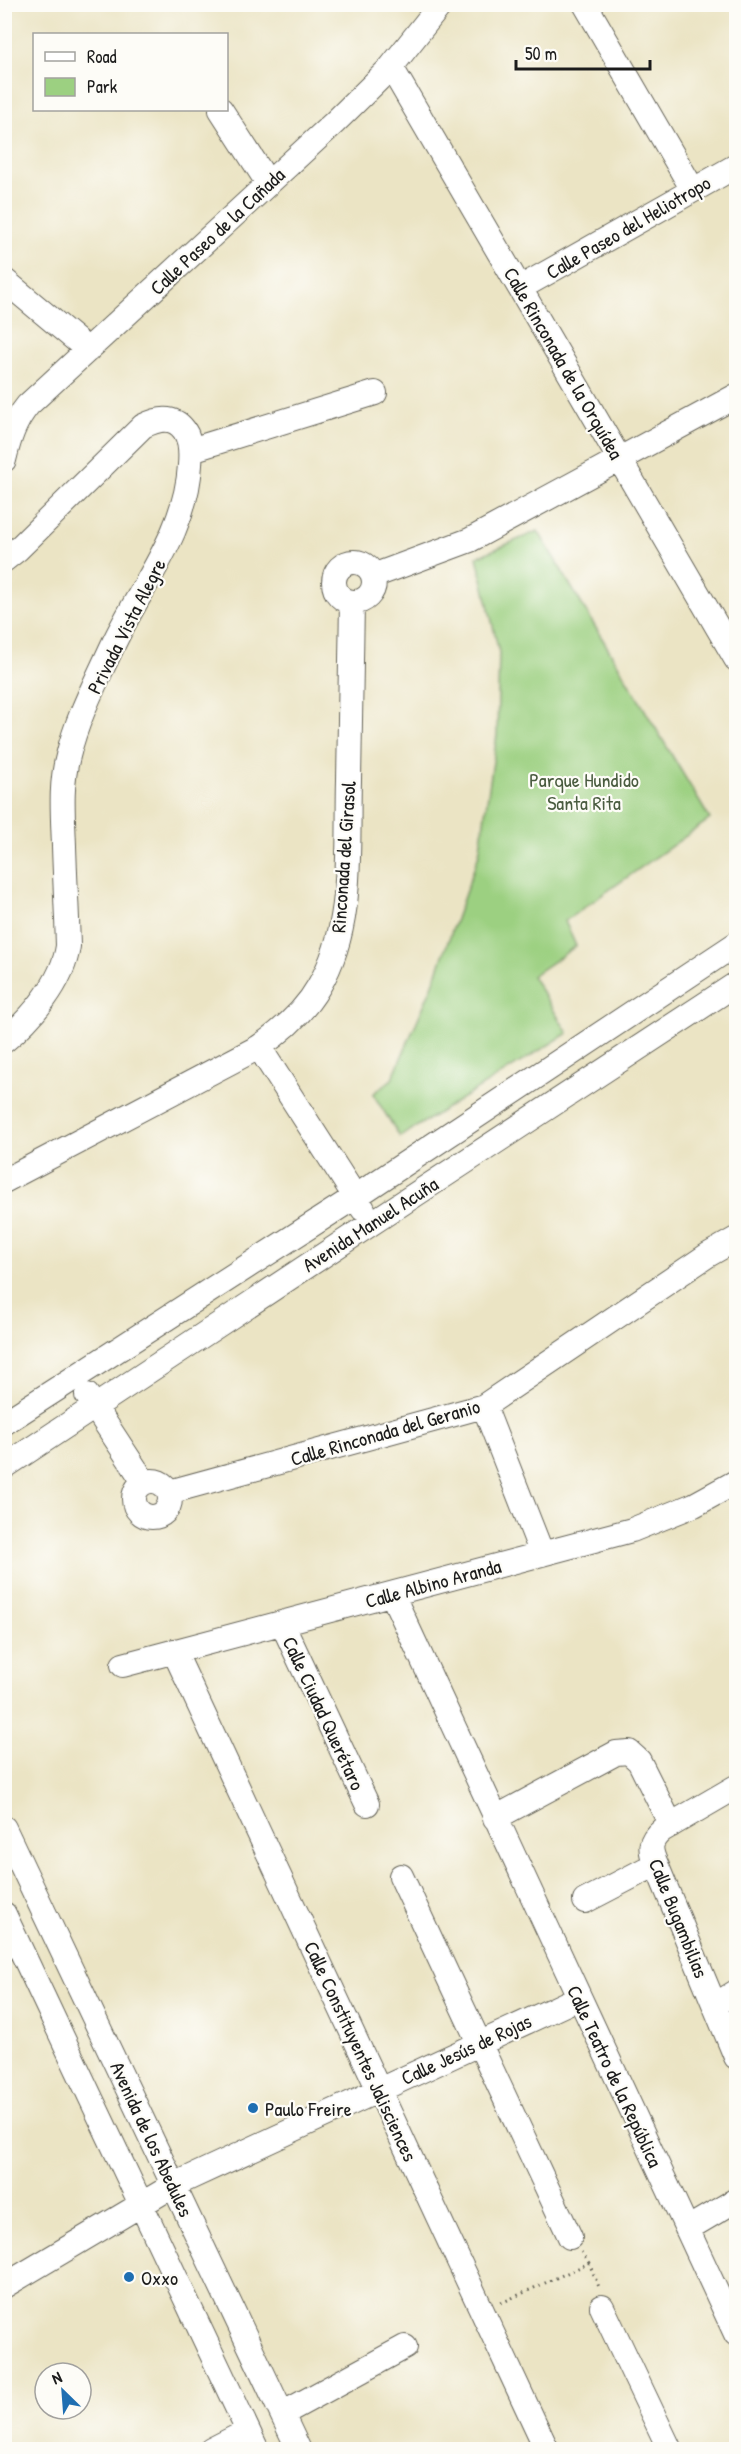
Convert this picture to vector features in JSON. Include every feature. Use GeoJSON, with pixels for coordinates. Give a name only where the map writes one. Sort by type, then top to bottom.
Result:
{"type":"FeatureCollection","features":[{"type":"Feature","properties":{"kind":"street","name":"Calle Paseo de la Cañada"},"geometry":{"type":"LineString","coordinates":[[4,460],[17,418],[28,405],[334,123],[391,67],[441,4]]}},
{"type":"Feature","properties":{"kind":"street"},"geometry":{"type":"LineString","coordinates":[[585,4],[693,190]]}},
{"type":"Feature","properties":{"kind":"street","name":"Calle Rinconada de la Orquídea"},"geometry":{"type":"LineString","coordinates":[[391,67],[736,659]]}},
{"type":"Feature","properties":{"kind":"street"},"geometry":{"type":"LineString","coordinates":[[222,111],[268,183]]}},
{"type":"Feature","properties":{"kind":"street","name":"Calle Paseo del Heliotropo"},"geometry":{"type":"LineString","coordinates":[[520,288],[736,166]]}},
{"type":"Feature","properties":{"kind":"street"},"geometry":{"type":"LineString","coordinates":[[4,280],[88,350]]}},
{"type":"Feature","properties":{"kind":"street"},"geometry":{"type":"LineString","coordinates":[[4,560],[18,549],[132,434],[143,426],[163,419],[172,420],[184,431],[191,450],[375,393]]}},
{"type":"Feature","properties":{"kind":"street"},"geometry":{"type":"LineString","coordinates":[[373,576],[471,540],[736,396]]}},
{"type":"Feature","properties":{"kind":"street","name":"Privada Vista Alegre"},"geometry":{"type":"LineString","coordinates":[[4,1041],[18,1029],[59,978],[66,961],[68,946],[62,798],[67,757],[77,726],[114,644],[173,537],[185,500],[191,450]]}},
{"type":"Feature","properties":{"kind":"street"},"geometry":{"type":"LineString","coordinates":[[354,562],[366,566],[373,576],[373,589],[365,599],[352,602],[341,597],[334,587],[335,575],[343,566],[354,562]]}},
{"type":"Feature","properties":{"kind":"street","name":"Rinconada del Girasol"},"geometry":{"type":"LineString","coordinates":[[4,1181],[258,1047],[280,1032],[319,987],[335,950],[343,921],[347,859],[352,602]]}},
{"type":"Feature","properties":{"kind":"street","name":"Avenida Manuel Acuña"},"geometry":{"type":"LineString","coordinates":[[6,1422],[355,1197],[736,944]]}},
{"type":"Feature","properties":{"kind":"street","name":"Avenida Manuel Acuña"},"geometry":{"type":"LineString","coordinates":[[4,1467],[372,1222],[736,984]]}},
{"type":"Feature","properties":{"kind":"street"},"geometry":{"type":"LineString","coordinates":[[258,1047],[372,1222]]}},
{"type":"Feature","properties":{"kind":"street","name":"Calle Rinconada del Geranio"},"geometry":{"type":"LineString","coordinates":[[95,1407],[144,1482],[137,1488],[134,1497],[135,1506],[141,1513],[150,1517],[159,1516],[170,1502],[169,1492],[484,1406],[698,1262],[736,1239]]}},
{"type":"Feature","properties":{"kind":"street"},"geometry":{"type":"LineString","coordinates":[[77,1378],[95,1407]]}},
{"type":"Feature","properties":{"kind":"street"},"geometry":{"type":"LineString","coordinates":[[484,1406],[542,1554]]}},
{"type":"Feature","properties":{"kind":"street","name":"Calle Albino Aranda"},"geometry":{"type":"LineString","coordinates":[[123,1665],[633,1530],[694,1505],[736,1482]]}},
{"type":"Feature","properties":{"kind":"street","name":"Calle Teatro de la República"},"geometry":{"type":"LineString","coordinates":[[392,1594],[736,2334]]}},
{"type":"Feature","properties":{"kind":"street","name":"Calle Ciudad Querétaro"},"geometry":{"type":"LineString","coordinates":[[282,1623],[367,1803]]}},
{"type":"Feature","properties":{"kind":"street","name":"Calle Constituyentes Jalisciences"},"geometry":{"type":"LineString","coordinates":[[174,1652],[547,2450]]}},
{"type":"Feature","properties":{"kind":"street"},"geometry":{"type":"LineString","coordinates":[[495,1818],[616,1753],[629,1752],[639,1761],[671,1825]]}},
{"type":"Feature","properties":{"kind":"street"},"geometry":{"type":"LineString","coordinates":[[585,1901],[653,1854],[653,1837],[736,1787]]}},
{"type":"Feature","properties":{"kind":"street","name":"Avenida de los Abedules"},"geometry":{"type":"LineString","coordinates":[[4,1828],[299,2450]]}},
{"type":"Feature","properties":{"kind":"street","name":"Calle Bugambilias"},"geometry":{"type":"LineString","coordinates":[[653,1854],[736,2057]]}},
{"type":"Feature","properties":{"kind":"street"},"geometry":{"type":"LineString","coordinates":[[401,1876],[570,2236]]}},
{"type":"Feature","properties":{"kind":"street","name":"Avenida de los Abedules"},"geometry":{"type":"LineString","coordinates":[[4,1914],[250,2443]]}},
{"type":"Feature","properties":{"kind":"street"},"geometry":{"type":"LineString","coordinates":[[714,2005],[736,1992]]}},
{"type":"Feature","properties":{"kind":"street","name":"Calle Jesús de Rojas"},"geometry":{"type":"LineString","coordinates":[[4,2286],[174,2185],[578,1998]]}},
{"type":"Feature","properties":{"kind":"street"},"geometry":{"type":"LineString","coordinates":[[687,2229],[736,2200]]}},
{"type":"Feature","properties":{"kind":"street"},"geometry":{"type":"LineString","coordinates":[[602,2307],[670,2450]]}},
{"type":"Feature","properties":{"kind":"street"},"geometry":{"type":"LineString","coordinates":[[282,2414],[405,2347]]}},
{"type":"Feature","properties":{"kind":"street"},"geometry":{"type":"LineString","coordinates":[[211,2450],[250,2443]]}},
{"type":"Feature","properties":{"kind":"path"},"geometry":{"type":"LineString","coordinates":[[482,2311],[589,2263],[599,2288],[602,2307]]}},
{"type":"Feature","properties":{"kind":"green space","name":"Parque Hundido Santa Rita"},"geometry":{"type":"Polygon","coordinates":[[[538,531],[710,819],[565,921],[576,946],[532,976],[568,1033],[400,1137],[373,1094],[392,1079],[433,984],[479,854],[497,735],[499,652],[477,557],[538,531]]]}},
{"type":"Feature","properties":{"kind":"place","name":"Paulo Freire"},"geometry":{"type":"Point","coordinates":[253,2108]}},
{"type":"Feature","properties":{"kind":"place","name":"Oxxo"},"geometry":{"type":"Point","coordinates":[129,2277]}}]}
